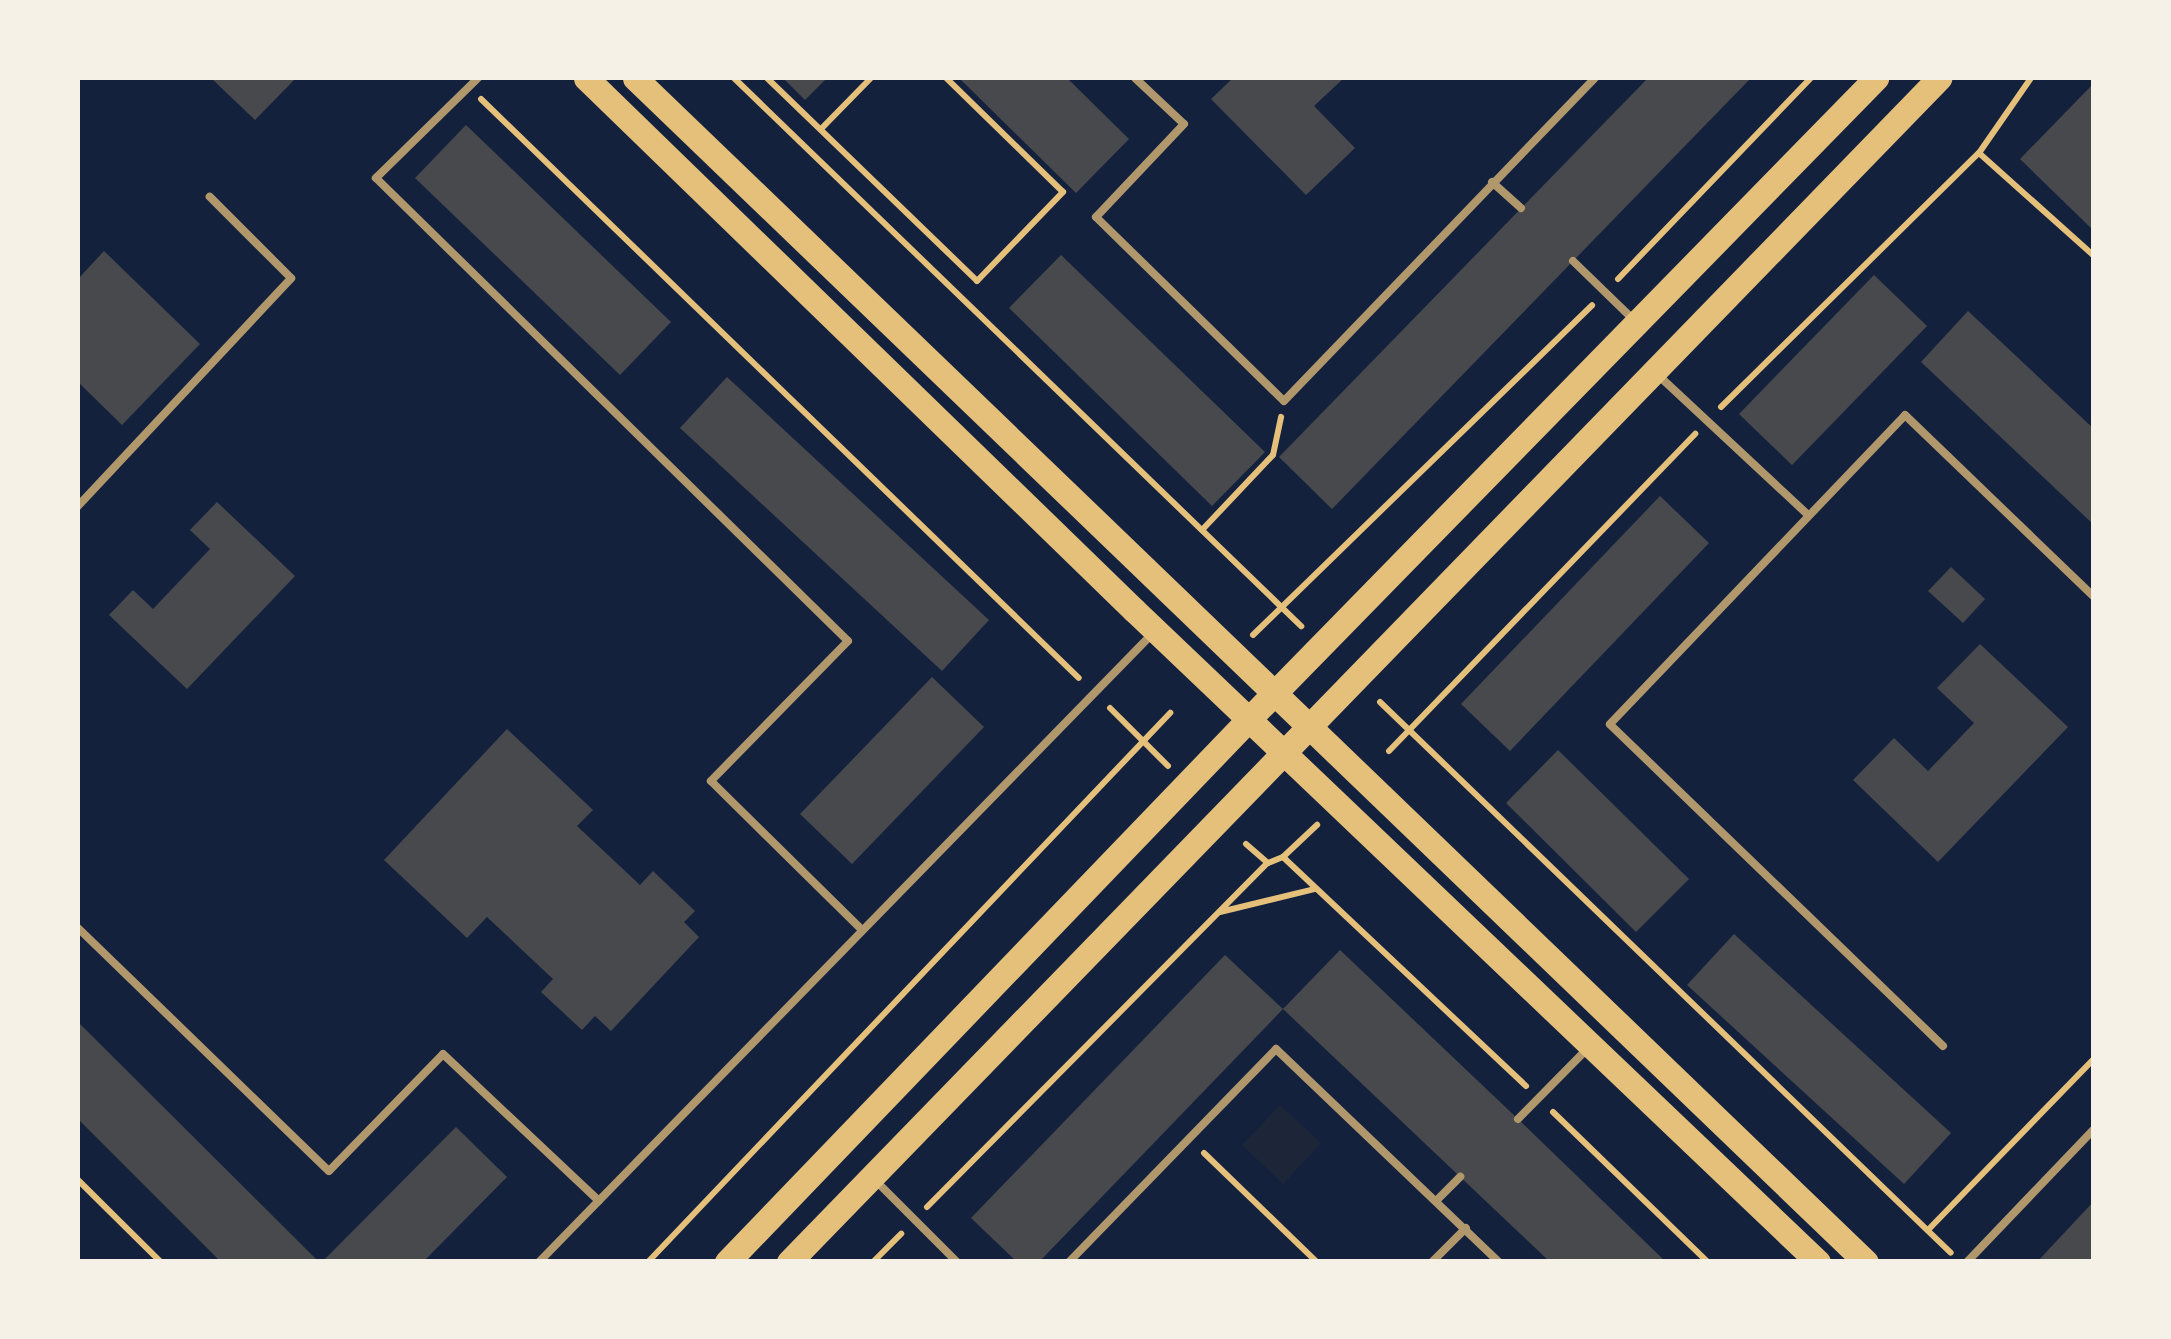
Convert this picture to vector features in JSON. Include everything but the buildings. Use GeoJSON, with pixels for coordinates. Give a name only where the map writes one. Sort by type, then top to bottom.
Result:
{"type":"FeatureCollection","features":[{"type":"Feature","properties":{"kind":"main road"},"geometry":{"type":"LineString","coordinates":[[586,78],[1155,630],[1818,1262]]}},
{"type":"Feature","properties":{"kind":"main road"},"geometry":{"type":"LineString","coordinates":[[635,78],[1866,1262]]}},
{"type":"Feature","properties":{"kind":"main road"},"geometry":{"type":"LineString","coordinates":[[727,1262],[1249,719],[1876,78]]}},
{"type":"Feature","properties":{"kind":"main road"},"geometry":{"type":"LineString","coordinates":[[789,1262],[1939,78]]}},
{"type":"Feature","properties":{"kind":"lane"},"geometry":{"type":"LineString","coordinates":[[478,78],[376,178],[848,641],[711,782],[862,930]]}},
{"type":"Feature","properties":{"kind":"lane"},"geometry":{"type":"LineString","coordinates":[[1135,78],[1184,124],[1096,216],[1284,402],[1595,78]]}},
{"type":"Feature","properties":{"kind":"lane"},"geometry":{"type":"LineString","coordinates":[[1492,182],[1521,208]]}},
{"type":"Feature","properties":{"kind":"lane"},"geometry":{"type":"LineString","coordinates":[[78,506],[292,278],[210,196]]}},
{"type":"Feature","properties":{"kind":"lane"},"geometry":{"type":"LineString","coordinates":[[1573,261],[1636,323]]}},
{"type":"Feature","properties":{"kind":"lane"},"geometry":{"type":"LineString","coordinates":[[1654,371],[1808,515]]}},
{"type":"Feature","properties":{"kind":"lane"},"geometry":{"type":"LineString","coordinates":[[1943,1046],[1610,724],[1905,415],[2094,597]]}},
{"type":"Feature","properties":{"kind":"lane"},"geometry":{"type":"LineString","coordinates":[[540,1262],[1155,630]]}},
{"type":"Feature","properties":{"kind":"lane"},"geometry":{"type":"LineString","coordinates":[[78,928],[329,1171],[443,1054],[598,1200]]}},
{"type":"Feature","properties":{"kind":"lane"},"geometry":{"type":"LineString","coordinates":[[1518,1119],[1592,1044]]}},
{"type":"Feature","properties":{"kind":"lane"},"geometry":{"type":"LineString","coordinates":[[1069,1262],[1276,1049],[1499,1262]]}},
{"type":"Feature","properties":{"kind":"lane"},"geometry":{"type":"LineString","coordinates":[[1964,1262],[2094,1129]]}},
{"type":"Feature","properties":{"kind":"lane"},"geometry":{"type":"LineString","coordinates":[[872,1177],[957,1262]]}},
{"type":"Feature","properties":{"kind":"lane"},"geometry":{"type":"LineString","coordinates":[[1437,1200],[1460,1177]]}},
{"type":"Feature","properties":{"kind":"lane"},"geometry":{"type":"LineString","coordinates":[[1432,1262],[1466,1228]]}},
{"type":"Feature","properties":{"kind":"path"},"geometry":{"type":"LineString","coordinates":[[734,78],[1305,630]]}},
{"type":"Feature","properties":{"kind":"path"},"geometry":{"type":"LineString","coordinates":[[767,78],[977,281],[1064,192],[946,78]]}},
{"type":"Feature","properties":{"kind":"path"},"geometry":{"type":"LineString","coordinates":[[820,129],[871,78]]}},
{"type":"Feature","properties":{"kind":"path"},"geometry":{"type":"LineString","coordinates":[[1253,635],[1605,293],[1811,78]]}},
{"type":"Feature","properties":{"kind":"path"},"geometry":{"type":"LineString","coordinates":[[468,88],[1177,776]]}},
{"type":"Feature","properties":{"kind":"path"},"geometry":{"type":"LineString","coordinates":[[1979,153],[2094,256]]}},
{"type":"Feature","properties":{"kind":"path"},"geometry":{"type":"LineString","coordinates":[[1202,530],[1273,455],[1284,402]]}},
{"type":"Feature","properties":{"kind":"path"},"geometry":{"type":"LineString","coordinates":[[1380,702],[1964,1262]]}},
{"type":"Feature","properties":{"kind":"path"},"geometry":{"type":"LineString","coordinates":[[648,1262],[1170,713]]}},
{"type":"Feature","properties":{"kind":"path"},"geometry":{"type":"LineString","coordinates":[[1390,751],[1410,732]]}},
{"type":"Feature","properties":{"kind":"path"},"geometry":{"type":"LineString","coordinates":[[874,1262],[1268,863],[1283,857],[1322,820]]}},
{"type":"Feature","properties":{"kind":"path"},"geometry":{"type":"LineString","coordinates":[[1246,844],[1268,863]]}},
{"type":"Feature","properties":{"kind":"path"},"geometry":{"type":"LineString","coordinates":[[1283,857],[1708,1262]]}},
{"type":"Feature","properties":{"kind":"path"},"geometry":{"type":"LineString","coordinates":[[1219,912],[1317,889]]}},
{"type":"Feature","properties":{"kind":"path"},"geometry":{"type":"LineString","coordinates":[[1928,1230],[2094,1060]]}},
{"type":"Feature","properties":{"kind":"path"},"geometry":{"type":"LineString","coordinates":[[1189,1138],[1317,1262]]}},
{"type":"Feature","properties":{"kind":"path"},"geometry":{"type":"LineString","coordinates":[[78,1180],[161,1262]]}},
{"type":"Feature","properties":{"kind":"shaded area"},"geometry":{"type":"Polygon","coordinates":[[[1280,1105],[1321,1143],[1283,1184],[1242,1145],[1280,1105]]]}}]}
